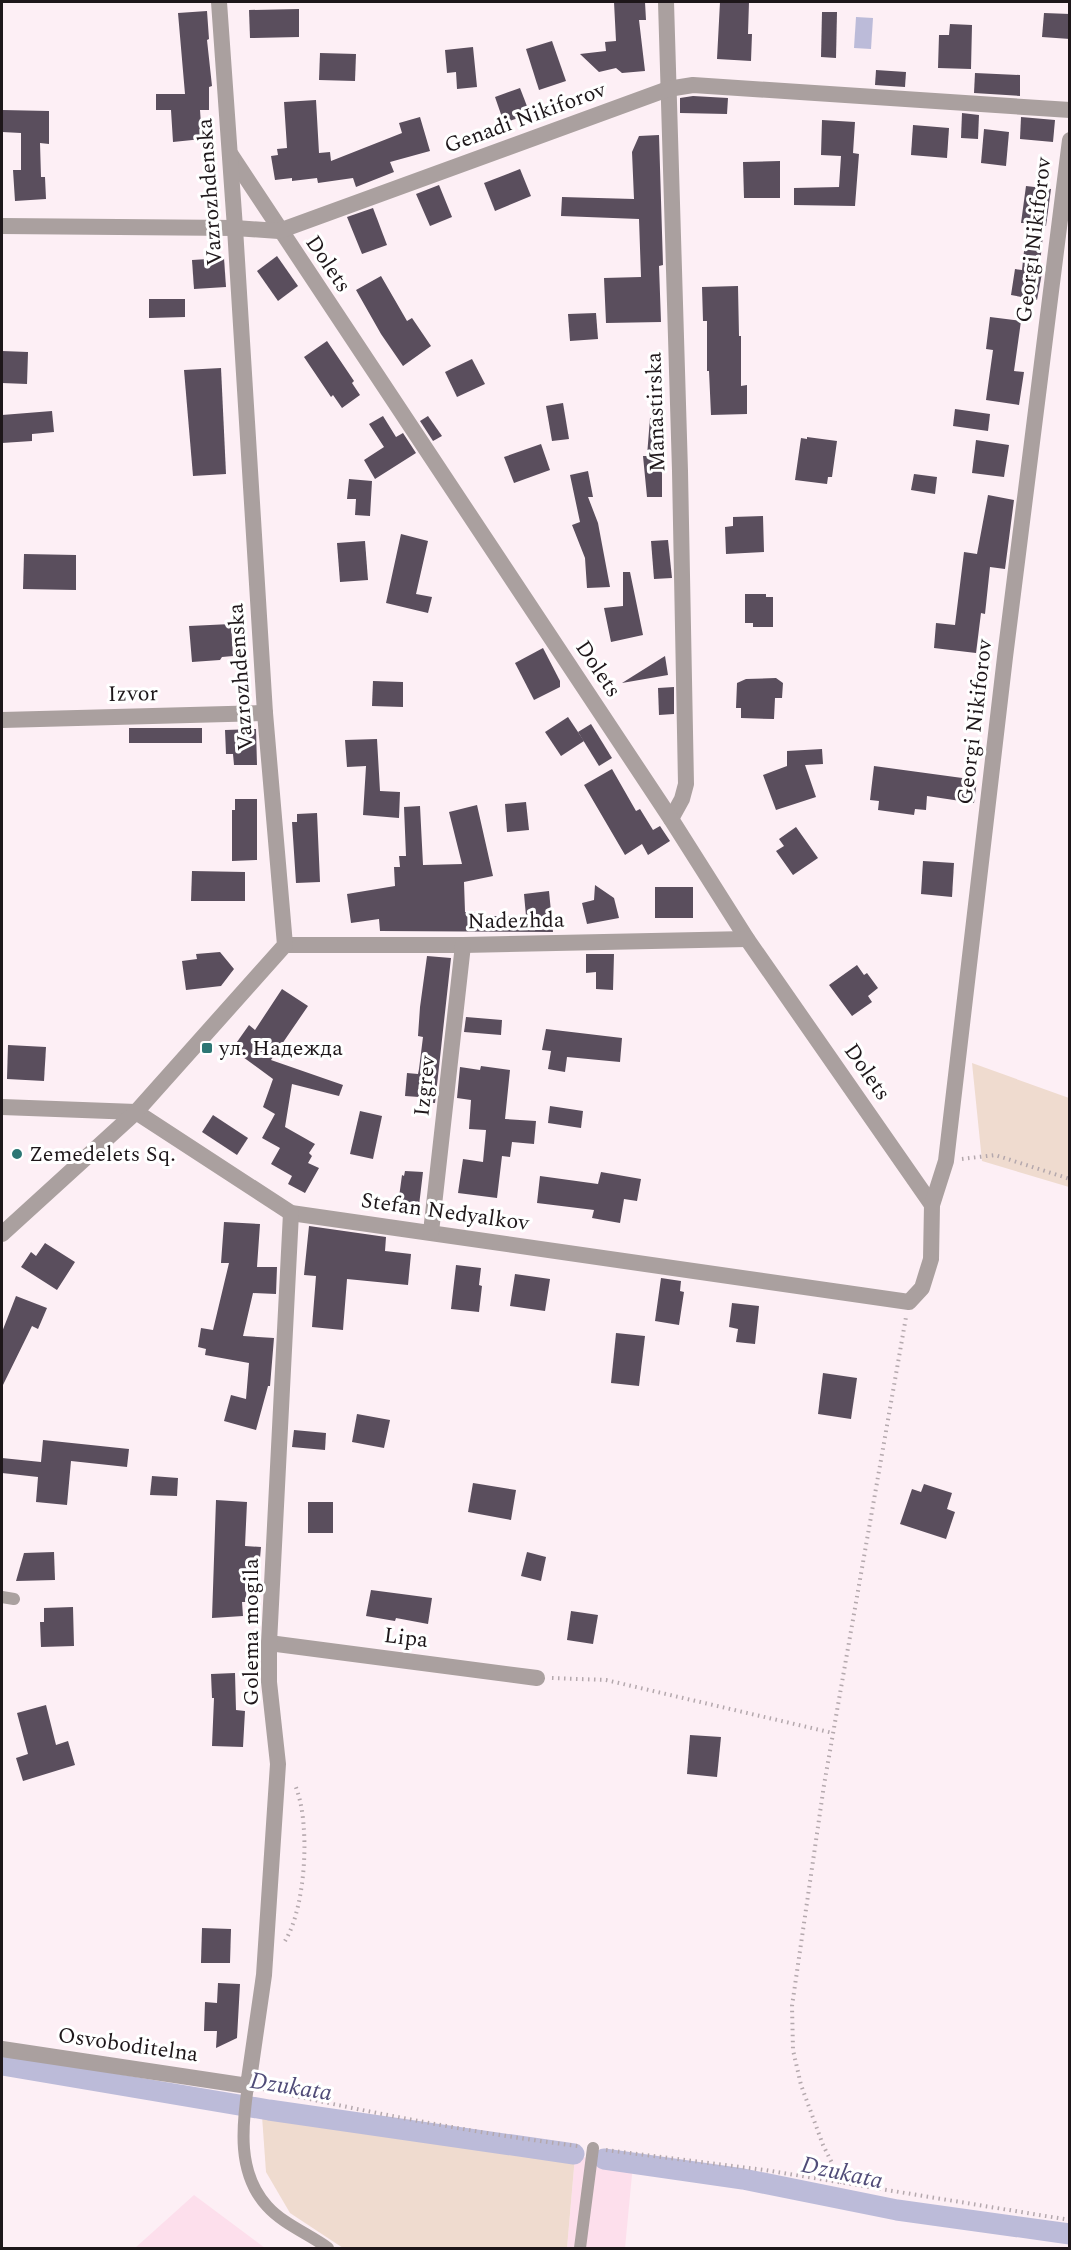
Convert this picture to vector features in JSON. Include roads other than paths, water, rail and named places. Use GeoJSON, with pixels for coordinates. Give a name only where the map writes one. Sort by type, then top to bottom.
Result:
{"type":"FeatureCollection","features":[{"type":"Feature","properties":{"kind":"street","name":"Vazrozhdenska"},"geometry":{"type":"LineString","coordinates":[[219,2],[265,713],[285,945]]}},
{"type":"Feature","properties":{"kind":"street","name":"Manastirska"},"geometry":{"type":"LineString","coordinates":[[666,2],[680,471],[686,784],[682,799],[671,819]]}},
{"type":"Feature","properties":{"kind":"street","name":"Genadi Nikiforov"},"geometry":{"type":"LineString","coordinates":[[2,226],[235,228],[279,231],[668,89],[693,86],[1070,110]]}},
{"type":"Feature","properties":{"kind":"street","name":"Georgi Nikiforov"},"geometry":{"type":"LineString","coordinates":[[909,1302],[922,1288],[931,1259],[932,1205],[946,1161],[1005,657],[1070,140]]}},
{"type":"Feature","properties":{"kind":"street","name":"Dolets"},"geometry":{"type":"LineString","coordinates":[[230,154],[671,819],[747,939],[932,1205]]}},
{"type":"Feature","properties":{"kind":"street","name":"Izvor"},"geometry":{"type":"LineString","coordinates":[[2,720],[265,713]]}},
{"type":"Feature","properties":{"kind":"street","name":"Nadezhda"},"geometry":{"type":"LineString","coordinates":[[285,945],[463,945],[747,939]]}},
{"type":"Feature","properties":{"kind":"street"},"geometry":{"type":"LineString","coordinates":[[2,1234],[136,1112],[285,945]]}},
{"type":"Feature","properties":{"kind":"street","name":"Izgrev"},"geometry":{"type":"LineString","coordinates":[[431,1232],[463,945]]}},
{"type":"Feature","properties":{"kind":"street"},"geometry":{"type":"LineString","coordinates":[[2,1107],[136,1112]]}},
{"type":"Feature","properties":{"kind":"street","name":"Stefan Nedyalkov"},"geometry":{"type":"LineString","coordinates":[[136,1112],[291,1213],[909,1302]]}},
{"type":"Feature","properties":{"kind":"street","name":"Golema mogila"},"geometry":{"type":"LineString","coordinates":[[247,2092],[264,1975],[278,1757],[269,1682],[269,1643],[291,1213]]}},
{"type":"Feature","properties":{"kind":"street","name":"Lipa"},"geometry":{"type":"LineString","coordinates":[[269,1643],[537,1678]]}},
{"type":"Feature","properties":{"kind":"street","name":"Osvoboditelna"},"geometry":{"type":"LineString","coordinates":[[2,2049],[247,2092]]}},
{"type":"Feature","properties":{"kind":"lane"},"geometry":{"type":"LineString","coordinates":[[247,2092],[243,2125],[246,2165],[253,2185],[267,2206],[328,2248]]}},
{"type":"Feature","properties":{"kind":"lane"},"geometry":{"type":"LineString","coordinates":[[580,2248],[593,2148]]}},
{"type":"Feature","properties":{"kind":"water"},"geometry":{"type":"Polygon","coordinates":[[[856,17],[873,18],[871,49],[854,48],[856,17]]]}},
{"type":"Feature","properties":{"kind":"waterway","name":"Dzukata"},"geometry":{"type":"LineString","coordinates":[[2,2065],[269,2110],[574,2154]]}},
{"type":"Feature","properties":{"kind":"waterway","name":"Dzukata"},"geometry":{"type":"LineString","coordinates":[[604,2159],[743,2179],[897,2210],[1070,2234]]}},
{"type":"Feature","properties":{"kind":"place","name":"ул. Надежда"},"geometry":{"type":"Point","coordinates":[207,1048]}},
{"type":"Feature","properties":{"kind":"place","name":"Zemedelets Sq."},"geometry":{"type":"Point","coordinates":[17,1154]}}]}
